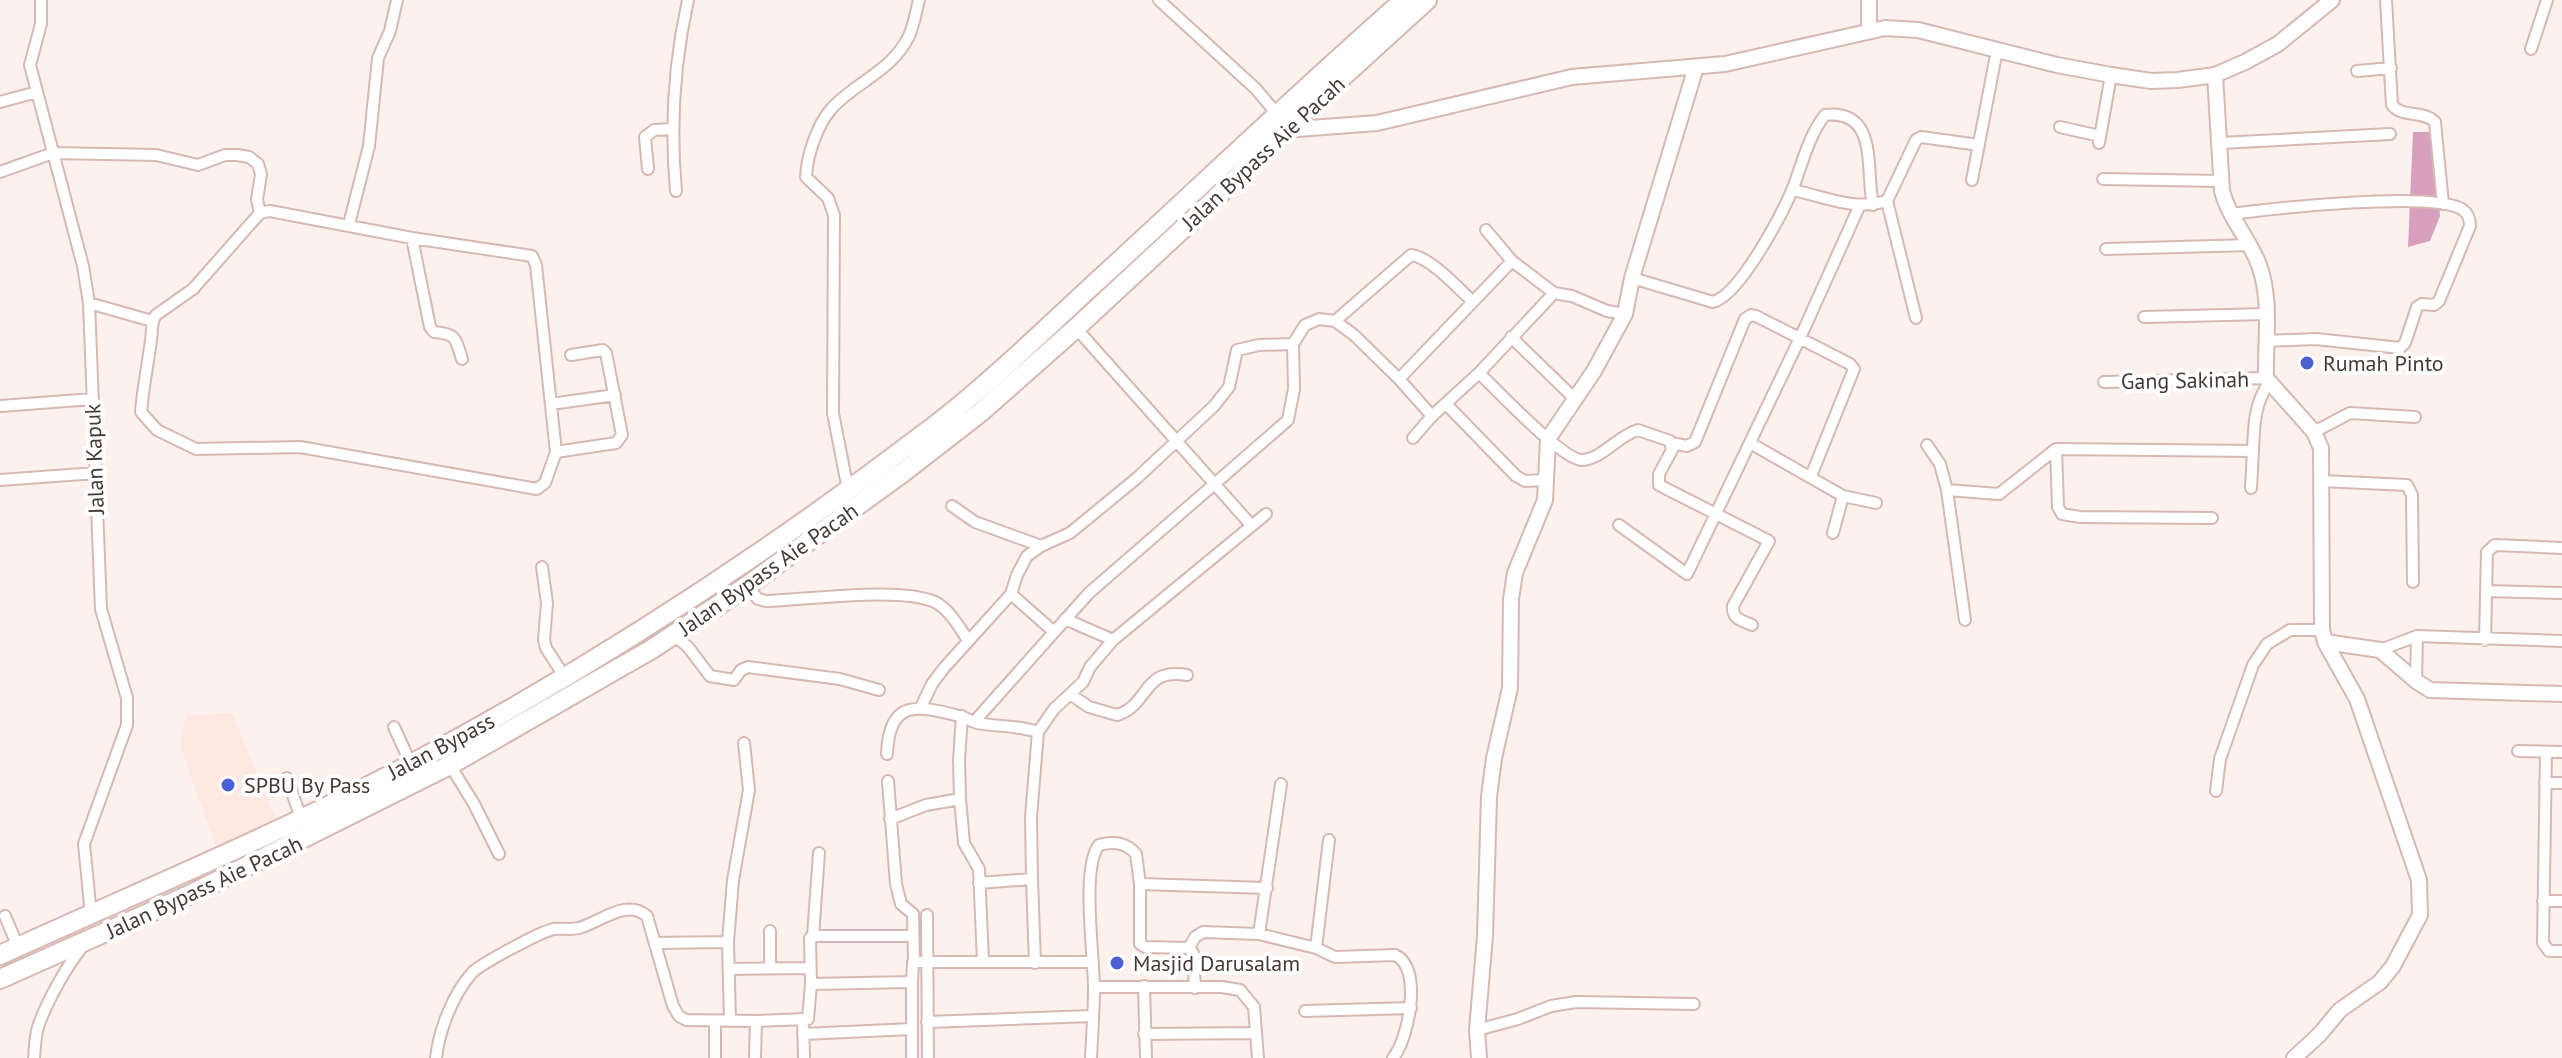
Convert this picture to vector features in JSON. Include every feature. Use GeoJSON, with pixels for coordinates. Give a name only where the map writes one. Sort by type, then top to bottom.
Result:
{"type":"FeatureCollection","features":[{"type":"Feature","properties":{"kind":"highway"},"geometry":{"type":"LineString","coordinates":[[1280,122],[1404,0]]}},
{"type":"Feature","properties":{"kind":"highway","name":"Jalan Bypass Aie Pacah"},"geometry":{"type":"LineString","coordinates":[[0,979],[323,831],[450,765],[674,635],[747,586],[981,412],[1216,198],[1280,122],[1427,0]]}},
{"type":"Feature","properties":{"kind":"highway","name":"Jalan Bypass"},"geometry":{"type":"LineString","coordinates":[[0,955],[228,855],[411,764],[691,600],[935,425],[1006,367],[1280,122]]}},
{"type":"Feature","properties":{"kind":"highway"},"geometry":{"type":"LineString","coordinates":[[656,621],[674,635]]}},
{"type":"Feature","properties":{"kind":"street","name":"Jalan Kapuk"},"geometry":{"type":"LineString","coordinates":[[41,0],[41,24],[30,65],[83,266],[89,303],[101,609],[123,678],[127,711],[127,725],[84,844],[91,915]]}},
{"type":"Feature","properties":{"kind":"street"},"geometry":{"type":"LineString","coordinates":[[349,224],[369,146],[378,58],[390,31],[397,0]]}},
{"type":"Feature","properties":{"kind":"street"},"geometry":{"type":"LineString","coordinates":[[676,191],[672,129],[677,64],[688,0]]}},
{"type":"Feature","properties":{"kind":"street"},"geometry":{"type":"LineString","coordinates":[[848,490],[833,413],[834,215],[828,198],[806,177],[807,162],[833,108],[880,72],[909,36],[919,0]]}},
{"type":"Feature","properties":{"kind":"street"},"geometry":{"type":"LineString","coordinates":[[1159,0],[1256,89],[1280,122],[1377,123],[1572,77],[1725,64],[1869,30],[1918,30],[2057,65],[2151,81],[2215,75],[2278,44],[2332,0]]}},
{"type":"Feature","properties":{"kind":"street"},"geometry":{"type":"LineString","coordinates":[[1869,0],[1869,30]]}},
{"type":"Feature","properties":{"kind":"street"},"geometry":{"type":"LineString","coordinates":[[2386,0],[2393,108],[2431,117],[2435,122],[2440,204]]}},
{"type":"Feature","properties":{"kind":"street"},"geometry":{"type":"LineString","coordinates":[[2531,49],[2547,0]]}},
{"type":"Feature","properties":{"kind":"street"},"geometry":{"type":"LineString","coordinates":[[1972,180],[1997,50]]}},
{"type":"Feature","properties":{"kind":"street"},"geometry":{"type":"LineString","coordinates":[[1479,1058],[1477,1030],[1485,936],[1489,797],[1511,678],[1511,599],[1515,573],[1545,500],[1548,439],[1576,400],[1625,314],[1632,278],[1696,67]]}},
{"type":"Feature","properties":{"kind":"street"},"geometry":{"type":"LineString","coordinates":[[2357,71],[2391,68]]}},
{"type":"Feature","properties":{"kind":"street"},"geometry":{"type":"LineString","coordinates":[[2060,127],[2100,140],[2111,75]]}},
{"type":"Feature","properties":{"kind":"street"},"geometry":{"type":"LineString","coordinates":[[2215,75],[2220,181],[2231,214],[2251,245],[2263,277],[2267,314],[2265,341],[2268,380],[2254,414],[2251,488]]}},
{"type":"Feature","properties":{"kind":"street"},"geometry":{"type":"LineString","coordinates":[[0,102],[37,92]]}},
{"type":"Feature","properties":{"kind":"street"},"geometry":{"type":"LineString","coordinates":[[1632,278],[1713,302],[1722,300],[1748,270],[1792,190],[1801,162],[1825,115],[1835,114],[1855,123],[1867,137],[1873,205]]}},
{"type":"Feature","properties":{"kind":"street"},"geometry":{"type":"LineString","coordinates":[[648,169],[645,137],[654,130],[672,129]]}},
{"type":"Feature","properties":{"kind":"street"},"geometry":{"type":"LineString","coordinates":[[2220,143],[2390,134]]}},
{"type":"Feature","properties":{"kind":"street"},"geometry":{"type":"LineString","coordinates":[[1916,318],[1887,201],[1916,140],[1921,137],[1979,145]]}},
{"type":"Feature","properties":{"kind":"street"},"geometry":{"type":"LineString","coordinates":[[0,172],[53,153],[156,155],[198,165],[225,155],[249,157],[258,164],[261,174],[257,200],[260,213]]}},
{"type":"Feature","properties":{"kind":"street"},"geometry":{"type":"LineString","coordinates":[[2103,179],[2220,181]]}},
{"type":"Feature","properties":{"kind":"street"},"geometry":{"type":"LineString","coordinates":[[1792,190],[1859,207],[1887,201]]}},
{"type":"Feature","properties":{"kind":"street"},"geometry":{"type":"LineString","coordinates":[[2231,214],[2316,204],[2402,202],[2440,204],[2463,210],[2470,226],[2438,303],[2417,307],[2403,346],[2396,349],[2316,339],[2265,341]]}},
{"type":"Feature","properties":{"kind":"street"},"geometry":{"type":"LineString","coordinates":[[1619,525],[1687,574],[1859,207]]}},
{"type":"Feature","properties":{"kind":"street"},"geometry":{"type":"LineString","coordinates":[[270,211],[412,238],[532,256],[536,265],[556,452],[545,483],[537,489],[300,447],[196,449],[157,430],[141,412],[152,321],[193,289],[260,213],[270,211]]}},
{"type":"Feature","properties":{"kind":"street"},"geometry":{"type":"LineString","coordinates":[[1486,230],[1512,261],[1554,293],[1625,314]]}},
{"type":"Feature","properties":{"kind":"street"},"geometry":{"type":"LineString","coordinates":[[412,238],[430,327],[434,332],[454,336],[462,359]]}},
{"type":"Feature","properties":{"kind":"street"},"geometry":{"type":"LineString","coordinates":[[2106,249],[2251,245]]}},
{"type":"Feature","properties":{"kind":"street"},"geometry":{"type":"LineString","coordinates":[[1335,321],[1411,255],[1430,264],[1472,301]]}},
{"type":"Feature","properties":{"kind":"street"},"geometry":{"type":"LineString","coordinates":[[1399,379],[1512,261]]}},
{"type":"Feature","properties":{"kind":"street"},"geometry":{"type":"LineString","coordinates":[[1413,438],[1554,293]]}},
{"type":"Feature","properties":{"kind":"street"},"geometry":{"type":"LineString","coordinates":[[89,303],[152,321]]}},
{"type":"Feature","properties":{"kind":"street"},"geometry":{"type":"LineString","coordinates":[[2144,317],[2267,314]]}},
{"type":"Feature","properties":{"kind":"street"},"geometry":{"type":"LineString","coordinates":[[1479,373],[1548,439],[1581,461],[1638,430],[1687,446],[1695,442],[1745,319],[1756,316],[1850,364],[1854,369],[1811,476]]}},
{"type":"Feature","properties":{"kind":"street"},"geometry":{"type":"LineString","coordinates":[[974,722],[1053,631],[1099,584],[1288,420],[1294,389],[1293,344],[1305,325],[1319,319],[1335,321],[1399,379],[1432,416]]}},
{"type":"Feature","properties":{"kind":"street"},"geometry":{"type":"LineString","coordinates":[[1076,328],[1251,525]]}},
{"type":"Feature","properties":{"kind":"street"},"geometry":{"type":"LineString","coordinates":[[1511,337],[1576,400]]}},
{"type":"Feature","properties":{"kind":"street"},"geometry":{"type":"LineString","coordinates":[[921,707],[932,684],[968,640],[1002,607],[1027,556],[1070,533],[1176,441],[1229,387],[1235,353],[1240,348],[1293,344]]}},
{"type":"Feature","properties":{"kind":"street"},"geometry":{"type":"LineString","coordinates":[[556,452],[619,441],[622,435],[605,351],[571,355]]}},
{"type":"Feature","properties":{"kind":"street"},"geometry":{"type":"LineString","coordinates":[[2268,380],[2314,432],[2321,448],[2323,636],[2357,699],[2419,880],[2420,915],[2393,966],[2380,982],[2340,1010],[2294,1058]]}},
{"type":"Feature","properties":{"kind":"street","name":"Gang Sakinah"},"geometry":{"type":"LineString","coordinates":[[2104,382],[2268,380]]}},
{"type":"Feature","properties":{"kind":"street"},"geometry":{"type":"LineString","coordinates":[[551,404],[615,395]]}},
{"type":"Feature","properties":{"kind":"street"},"geometry":{"type":"LineString","coordinates":[[0,406],[93,399]]}},
{"type":"Feature","properties":{"kind":"street"},"geometry":{"type":"LineString","coordinates":[[1447,405],[1516,476],[1525,481],[1546,480]]}},
{"type":"Feature","properties":{"kind":"street"},"geometry":{"type":"LineString","coordinates":[[2314,432],[2350,413],[2415,417]]}},
{"type":"Feature","properties":{"kind":"street"},"geometry":{"type":"LineString","coordinates":[[1671,443],[1670,456],[1659,474],[1659,485],[1769,541],[1733,606],[1732,614],[1752,625]]}},
{"type":"Feature","properties":{"kind":"street"},"geometry":{"type":"LineString","coordinates":[[1750,443],[1843,496],[1876,503]]}},
{"type":"Feature","properties":{"kind":"street"},"geometry":{"type":"LineString","coordinates":[[1927,445],[1940,464],[1947,490],[1965,620]]}},
{"type":"Feature","properties":{"kind":"street"},"geometry":{"type":"LineString","coordinates":[[1947,490],[1999,494],[2056,449],[2253,451]]}},
{"type":"Feature","properties":{"kind":"street"},"geometry":{"type":"LineString","coordinates":[[2056,449],[2058,507],[2062,514],[2080,517],[2212,518]]}},
{"type":"Feature","properties":{"kind":"street"},"geometry":{"type":"LineString","coordinates":[[0,480],[96,473]]}},
{"type":"Feature","properties":{"kind":"street"},"geometry":{"type":"LineString","coordinates":[[2322,481],[2407,485],[2412,495],[2413,582]]}},
{"type":"Feature","properties":{"kind":"street"},"geometry":{"type":"LineString","coordinates":[[1833,533],[1843,496]]}},
{"type":"Feature","properties":{"kind":"street"},"geometry":{"type":"LineString","coordinates":[[952,506],[975,522],[1041,546]]}},
{"type":"Feature","properties":{"kind":"street"},"geometry":{"type":"LineString","coordinates":[[1035,963],[1031,817],[1038,732],[1054,709],[1083,682],[1090,667],[1113,640],[1266,514]]}},
{"type":"Feature","properties":{"kind":"street"},"geometry":{"type":"LineString","coordinates":[[2485,640],[2487,552],[2492,546],[2562,548]]}},
{"type":"Feature","properties":{"kind":"street"},"geometry":{"type":"LineString","coordinates":[[542,567],[547,603],[544,640],[564,676]]}},
{"type":"Feature","properties":{"kind":"street"},"geometry":{"type":"LineString","coordinates":[[747,586],[758,599],[766,601],[895,595],[926,599],[946,610],[968,640]]}},
{"type":"Feature","properties":{"kind":"street"},"geometry":{"type":"LineString","coordinates":[[2486,591],[2562,593]]}},
{"type":"Feature","properties":{"kind":"street"},"geometry":{"type":"LineString","coordinates":[[1011,594],[1053,631]]}},
{"type":"Feature","properties":{"kind":"street"},"geometry":{"type":"LineString","coordinates":[[1065,619],[1113,640]]}},
{"type":"Feature","properties":{"kind":"street"},"geometry":{"type":"LineString","coordinates":[[2216,791],[2220,759],[2253,665],[2267,644],[2290,630],[2380,650],[2430,690],[2562,694]]}},
{"type":"Feature","properties":{"kind":"street"},"geometry":{"type":"LineString","coordinates":[[674,635],[688,647],[710,676],[734,680],[741,670],[748,667],[840,679],[879,690]]}},
{"type":"Feature","properties":{"kind":"street"},"geometry":{"type":"LineString","coordinates":[[2380,650],[2417,636],[2562,641]]}},
{"type":"Feature","properties":{"kind":"street"},"geometry":{"type":"LineString","coordinates":[[2416,681],[2417,636]]}},
{"type":"Feature","properties":{"kind":"street"},"geometry":{"type":"LineString","coordinates":[[1070,694],[1089,707],[1117,715],[1127,711],[1161,676],[1173,672],[1187,675]]}},
{"type":"Feature","properties":{"kind":"street"},"geometry":{"type":"LineString","coordinates":[[887,754],[888,740],[896,719],[903,712],[921,707],[962,716],[974,722],[1038,732]]}},
{"type":"Feature","properties":{"kind":"street"},"geometry":{"type":"LineString","coordinates":[[962,716],[960,799],[964,843],[978,864],[983,962]]}},
{"type":"Feature","properties":{"kind":"street"},"geometry":{"type":"LineString","coordinates":[[394,727],[411,764]]}},
{"type":"Feature","properties":{"kind":"street"},"geometry":{"type":"LineString","coordinates":[[730,1021],[728,942],[733,880],[749,790],[744,743]]}},
{"type":"Feature","properties":{"kind":"street"},"geometry":{"type":"LineString","coordinates":[[2518,751],[2562,752]]}},
{"type":"Feature","properties":{"kind":"street"},"geometry":{"type":"LineString","coordinates":[[2546,752],[2543,943],[2549,951],[2562,951]]}},
{"type":"Feature","properties":{"kind":"street"},"geometry":{"type":"LineString","coordinates":[[450,765],[499,854]]}},
{"type":"Feature","properties":{"kind":"street"},"geometry":{"type":"LineString","coordinates":[[287,778],[301,818]]}},
{"type":"Feature","properties":{"kind":"street"},"geometry":{"type":"LineString","coordinates":[[888,781],[896,884],[901,904],[913,914],[912,936],[920,962],[928,1058]]}},
{"type":"Feature","properties":{"kind":"street"},"geometry":{"type":"LineString","coordinates":[[2545,783],[2562,783]]}},
{"type":"Feature","properties":{"kind":"street"},"geometry":{"type":"LineString","coordinates":[[1259,934],[1281,784]]}},
{"type":"Feature","properties":{"kind":"street"},"geometry":{"type":"LineString","coordinates":[[890,819],[926,805],[960,799]]}},
{"type":"Feature","properties":{"kind":"street"},"geometry":{"type":"LineString","coordinates":[[1316,948],[1329,840]]}},
{"type":"Feature","properties":{"kind":"street"},"geometry":{"type":"LineString","coordinates":[[1091,1058],[1094,987],[1090,917],[1093,853],[1099,845],[1109,842],[1125,844],[1139,861],[1140,944],[1145,947],[1189,948]]}},
{"type":"Feature","properties":{"kind":"street"},"geometry":{"type":"LineString","coordinates":[[436,1058],[437,1044],[451,1007],[474,970],[547,931],[575,929],[615,912],[640,909],[647,916],[673,1006],[679,1016],[686,1020],[756,1021],[803,1019],[809,1016],[810,938],[813,936],[819,853]]}},
{"type":"Feature","properties":{"kind":"street"},"geometry":{"type":"LineString","coordinates":[[979,883],[1032,879]]}},
{"type":"Feature","properties":{"kind":"street"},"geometry":{"type":"LineString","coordinates":[[1140,884],[1267,888]]}},
{"type":"Feature","properties":{"kind":"street"},"geometry":{"type":"LineString","coordinates":[[2543,901],[2562,901]]}},
{"type":"Feature","properties":{"kind":"street"},"geometry":{"type":"LineString","coordinates":[[912,1058],[912,982],[920,962],[927,915]]}},
{"type":"Feature","properties":{"kind":"street"},"geometry":{"type":"LineString","coordinates":[[5,916],[18,947]]}},
{"type":"Feature","properties":{"kind":"street"},"geometry":{"type":"LineString","coordinates":[[770,931],[770,967]]}},
{"type":"Feature","properties":{"kind":"street"},"geometry":{"type":"LineString","coordinates":[[1189,948],[1195,937],[1203,932],[1259,934],[1316,948],[1335,957],[1400,957],[1405,962],[1411,1008],[1399,1050],[1393,1058]]}},
{"type":"Feature","properties":{"kind":"street"},"geometry":{"type":"LineString","coordinates":[[813,936],[912,936]]}},
{"type":"Feature","properties":{"kind":"street"},"geometry":{"type":"LineString","coordinates":[[34,1058],[38,1028],[45,1011],[76,954],[88,941]]}},
{"type":"Feature","properties":{"kind":"street"},"geometry":{"type":"LineString","coordinates":[[655,943],[728,942]]}},
{"type":"Feature","properties":{"kind":"street"},"geometry":{"type":"LineString","coordinates":[[1189,948],[1193,953],[1195,988]]}},
{"type":"Feature","properties":{"kind":"street"},"geometry":{"type":"LineString","coordinates":[[920,962],[1093,962]]}},
{"type":"Feature","properties":{"kind":"street"},"geometry":{"type":"LineString","coordinates":[[729,969],[810,968]]}},
{"type":"Feature","properties":{"kind":"street"},"geometry":{"type":"LineString","coordinates":[[811,984],[912,982]]}},
{"type":"Feature","properties":{"kind":"street"},"geometry":{"type":"LineString","coordinates":[[1144,986],[1146,1058]]}},
{"type":"Feature","properties":{"kind":"street"},"geometry":{"type":"LineString","coordinates":[[1094,987],[1240,990],[1254,1007],[1258,1058]]}},
{"type":"Feature","properties":{"kind":"street"},"geometry":{"type":"LineString","coordinates":[[1477,1030],[1551,1006],[1576,1002],[1694,1004]]}},
{"type":"Feature","properties":{"kind":"street"},"geometry":{"type":"LineString","coordinates":[[1305,1011],[1411,1008]]}},
{"type":"Feature","properties":{"kind":"street"},"geometry":{"type":"LineString","coordinates":[[927,1022],[1093,1016]]}},
{"type":"Feature","properties":{"kind":"street"},"geometry":{"type":"LineString","coordinates":[[803,1019],[804,1058]]}},
{"type":"Feature","properties":{"kind":"street"},"geometry":{"type":"LineString","coordinates":[[715,1021],[715,1058]]}},
{"type":"Feature","properties":{"kind":"street"},"geometry":{"type":"LineString","coordinates":[[755,1058],[756,1021]]}},
{"type":"Feature","properties":{"kind":"street"},"geometry":{"type":"LineString","coordinates":[[803,1034],[912,1029]]}},
{"type":"Feature","properties":{"kind":"street"},"geometry":{"type":"LineString","coordinates":[[1144,1034],[1256,1033]]}},
{"type":"Feature","properties":{"kind":"shaded area"},"geometry":{"type":"Polygon","coordinates":[[[2413,132],[2435,132],[2440,216],[2430,241],[2408,247],[2413,132]]]}},
{"type":"Feature","properties":{"kind":"shaded area","name":"SPBU By Pass"},"geometry":{"type":"Polygon","coordinates":[[[232,713],[278,824],[216,846],[180,745],[187,715],[232,713]]]}},
{"type":"Feature","properties":{"kind":"place","name":"Rumah Pinto"},"geometry":{"type":"Point","coordinates":[2307,363]}},
{"type":"Feature","properties":{"kind":"place","name":"SPBU By Pass"},"geometry":{"type":"Point","coordinates":[228,785]}},
{"type":"Feature","properties":{"kind":"place","name":"Masjid Darusalam"},"geometry":{"type":"Point","coordinates":[1117,963]}}]}
